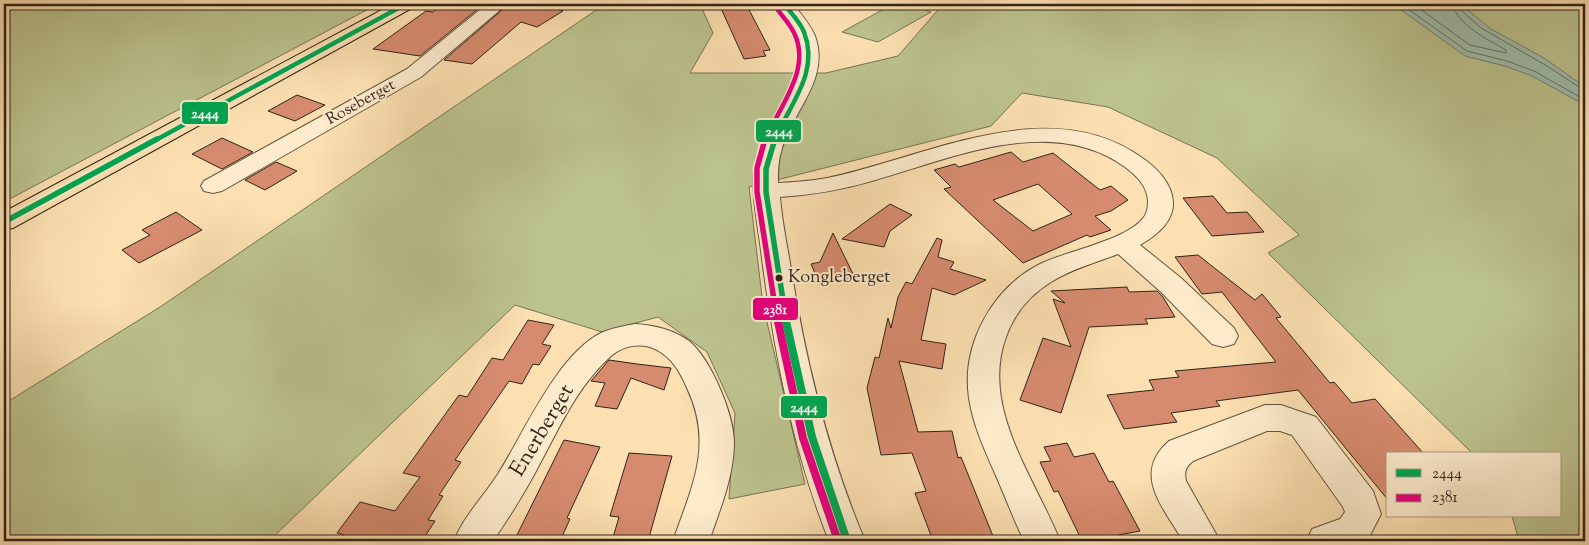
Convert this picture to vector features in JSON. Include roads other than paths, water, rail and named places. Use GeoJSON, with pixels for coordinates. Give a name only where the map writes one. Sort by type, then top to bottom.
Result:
{"type":"FeatureCollection","features":[{"type":"Feature","properties":{"kind":"main road"},"geometry":{"type":"LineString","coordinates":[[4,222],[406,4]]}},
{"type":"Feature","properties":{"kind":"street","name":"Roseberget"},"geometry":{"type":"LineString","coordinates":[[213,186],[414,73],[498,4]]}},
{"type":"Feature","properties":{"kind":"street"},"geometry":{"type":"LineString","coordinates":[[784,4],[802,29],[806,38],[809,62],[802,88],[773,138],[766,168],[768,191],[782,299],[802,406],[812,442],[847,541]]}},
{"type":"Feature","properties":{"kind":"street"},"geometry":{"type":"LineString","coordinates":[[768,191],[828,185],[1007,137],[1044,134],[1060,135],[1091,142],[1115,151],[1135,163],[1155,184],[1161,202],[1158,216],[1150,227],[1121,242],[1066,263],[1031,283],[1006,308],[987,344],[983,359],[984,402],[991,427],[1042,541]]}},
{"type":"Feature","properties":{"kind":"street"},"geometry":{"type":"LineString","coordinates":[[1121,242],[1171,285],[1223,336]]}},
{"type":"Feature","properties":{"kind":"street","name":"Enerberget"},"geometry":{"type":"LineString","coordinates":[[472,541],[512,482],[580,369],[604,345],[627,335],[639,334],[658,337],[680,351],[697,374],[714,415],[717,432],[715,462],[690,541]]}},
{"type":"Feature","properties":{"kind":"street"},"geometry":{"type":"LineString","coordinates":[[1202,541],[1168,484],[1166,474],[1169,464],[1174,456],[1181,452],[1265,418],[1281,418],[1304,426],[1360,502],[1363,514],[1353,531],[1325,541]]}},
{"type":"Feature","properties":{"kind":"water"},"geometry":{"type":"Polygon","coordinates":[[[1393,4],[1460,4],[1491,29],[1544,58],[1585,87],[1585,105],[1532,76],[1505,66],[1465,56],[1393,4]]]}},
{"type":"Feature","properties":{"kind":"place","name":"Kongleberget"},"geometry":{"type":"Point","coordinates":[779,278]}}]}
